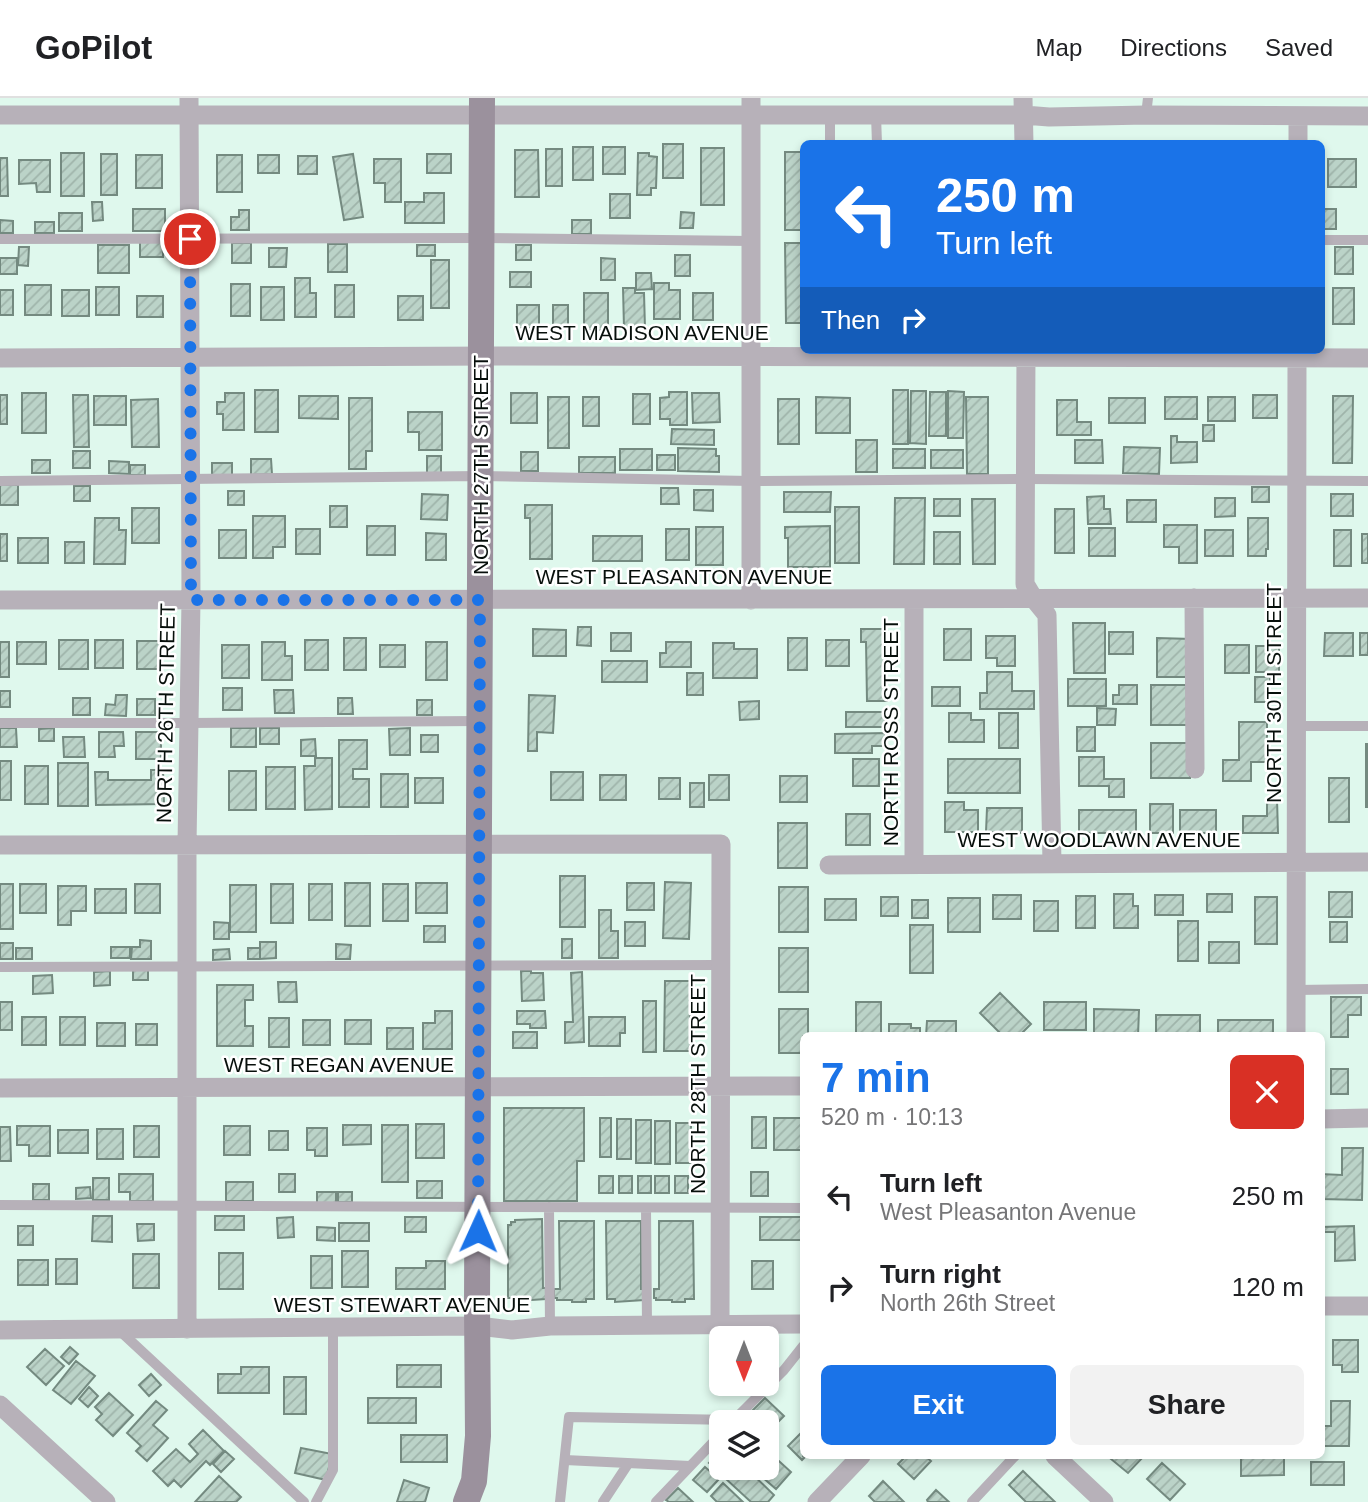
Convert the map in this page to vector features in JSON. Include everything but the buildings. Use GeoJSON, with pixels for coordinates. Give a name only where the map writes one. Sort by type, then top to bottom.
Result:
{"type":"FeatureCollection","features":[{"type":"Feature","properties":{"kind":"street"},"geometry":{"type":"LineString","coordinates":[[0,116],[189,106],[751,106],[830,115],[1023,107],[1049,117],[1147,107],[1298,116],[1368,116]]}},
{"type":"Feature","properties":{"kind":"street","name":"NORTH 26TH STREET"},"geometry":{"type":"LineString","coordinates":[[187,1329],[187,844],[191,600],[189,106]]}},
{"type":"Feature","properties":{"kind":"street","name":"NORTH 27TH STREET"},"geometry":{"type":"LineString","coordinates":[[466,1502],[474,1481],[478,1436],[482,106]]}},
{"type":"Feature","properties":{"kind":"street"},"geometry":{"type":"LineString","coordinates":[[751,106],[751,600]]}},
{"type":"Feature","properties":{"kind":"street"},"geometry":{"type":"LineString","coordinates":[[1023,107],[1024,140]]}},
{"type":"Feature","properties":{"kind":"street"},"geometry":{"type":"LineString","coordinates":[[1297,140],[1298,116]]}},
{"type":"Feature","properties":{"kind":"street","name":"WEST MADISON AVENUE"},"geometry":{"type":"LineString","coordinates":[[0,358],[819,354]]}},
{"type":"Feature","properties":{"kind":"street"},"geometry":{"type":"LineString","coordinates":[[1026,354],[1025,584],[1047,615],[1052,863]]}},
{"type":"Feature","properties":{"kind":"street","name":"NORTH 30TH STREET"},"geometry":{"type":"LineString","coordinates":[[1296,1032],[1297,354]]}},
{"type":"Feature","properties":{"kind":"street","name":"WEST MADISON AVENUE"},"geometry":{"type":"LineString","coordinates":[[1311,354],[1368,358]]}},
{"type":"Feature","properties":{"kind":"street"},"geometry":{"type":"LineString","coordinates":[[1194,598],[1195,769]]}},
{"type":"Feature","properties":{"kind":"street","name":"WEST PLEASANTON AVENUE"},"geometry":{"type":"LineString","coordinates":[[0,600],[1368,598]]}},
{"type":"Feature","properties":{"kind":"street","name":"NORTH ROSS STREET"},"geometry":{"type":"LineString","coordinates":[[914,599],[914,864]]}},
{"type":"Feature","properties":{"kind":"street"},"geometry":{"type":"LineString","coordinates":[[0,845],[480,844]]}},
{"type":"Feature","properties":{"kind":"street","name":"NORTH 28TH STREET"},"geometry":{"type":"LineString","coordinates":[[480,844],[721,844],[720,1325]]}},
{"type":"Feature","properties":{"kind":"street","name":"WEST WOODLAWN AVENUE"},"geometry":{"type":"LineString","coordinates":[[829,865],[1368,862]]}},
{"type":"Feature","properties":{"kind":"street","name":"WEST REGAN AVENUE"},"geometry":{"type":"LineString","coordinates":[[0,1088],[800,1086]]}},
{"type":"Feature","properties":{"kind":"street"},"geometry":{"type":"LineString","coordinates":[[1325,1119],[1368,1118]]}},
{"type":"Feature","properties":{"kind":"street"},"geometry":{"type":"LineString","coordinates":[[1325,1306],[1368,1306]]}},
{"type":"Feature","properties":{"kind":"street","name":"WEST STEWART AVENUE"},"geometry":{"type":"LineString","coordinates":[[0,1330],[478,1326],[512,1330],[550,1326],[800,1324]]}},
{"type":"Feature","properties":{"kind":"street"},"geometry":{"type":"LineString","coordinates":[[0,1405],[106,1502]]}},
{"type":"Feature","properties":{"kind":"street"},"geometry":{"type":"LineString","coordinates":[[817,1502],[858,1459]]}},
{"type":"Feature","properties":{"kind":"street"},"geometry":{"type":"LineString","coordinates":[[1058,1459],[1104,1502]]}},
{"type":"Feature","properties":{"kind":"lane"},"geometry":{"type":"LineString","coordinates":[[830,115],[830,140]]}},
{"type":"Feature","properties":{"kind":"lane"},"geometry":{"type":"LineString","coordinates":[[876,115],[877,140]]}},
{"type":"Feature","properties":{"kind":"lane"},"geometry":{"type":"LineString","coordinates":[[0,239],[481,238],[751,241]]}},
{"type":"Feature","properties":{"kind":"lane"},"geometry":{"type":"LineString","coordinates":[[1325,240],[1368,240]]}},
{"type":"Feature","properties":{"kind":"lane"},"geometry":{"type":"LineString","coordinates":[[0,481],[481,477],[751,481],[1368,481]]}},
{"type":"Feature","properties":{"kind":"lane"},"geometry":{"type":"LineString","coordinates":[[0,723],[480,721]]}},
{"type":"Feature","properties":{"kind":"lane"},"geometry":{"type":"LineString","coordinates":[[1296,726],[1368,726]]}},
{"type":"Feature","properties":{"kind":"lane"},"geometry":{"type":"LineString","coordinates":[[0,967],[721,965]]}},
{"type":"Feature","properties":{"kind":"lane"},"geometry":{"type":"LineString","coordinates":[[1296,990],[1368,989]]}},
{"type":"Feature","properties":{"kind":"lane"},"geometry":{"type":"LineString","coordinates":[[0,1205],[800,1208]]}},
{"type":"Feature","properties":{"kind":"lane"},"geometry":{"type":"LineString","coordinates":[[549,1207],[550,1326]]}},
{"type":"Feature","properties":{"kind":"lane"},"geometry":{"type":"LineString","coordinates":[[646,1208],[647,1325]]}},
{"type":"Feature","properties":{"kind":"lane"},"geometry":{"type":"LineString","coordinates":[[316,1502],[333,1470],[333,1327]]}},
{"type":"Feature","properties":{"kind":"lane"},"geometry":{"type":"LineString","coordinates":[[118,1329],[304,1502]]}},
{"type":"Feature","properties":{"kind":"lane"},"geometry":{"type":"LineString","coordinates":[[744,1410],[800,1350]]}},
{"type":"Feature","properties":{"kind":"lane"},"geometry":{"type":"LineString","coordinates":[[561,1502],[569,1417],[709,1420]]}},
{"type":"Feature","properties":{"kind":"lane"},"geometry":{"type":"LineString","coordinates":[[656,1502],[709,1446]]}},
{"type":"Feature","properties":{"kind":"lane"},"geometry":{"type":"LineString","coordinates":[[972,1502],[1012,1459]]}},
{"type":"Feature","properties":{"kind":"lane"},"geometry":{"type":"LineString","coordinates":[[565,1461],[690,1466]]}},
{"type":"Feature","properties":{"kind":"lane"},"geometry":{"type":"LineString","coordinates":[[603,1502],[628,1464]]}},
{"type":"Feature","properties":{"kind":"route"},"geometry":{"type":"LineString","coordinates":[[190,239],[191,600],[480,600],[478,1231]]}}]}
